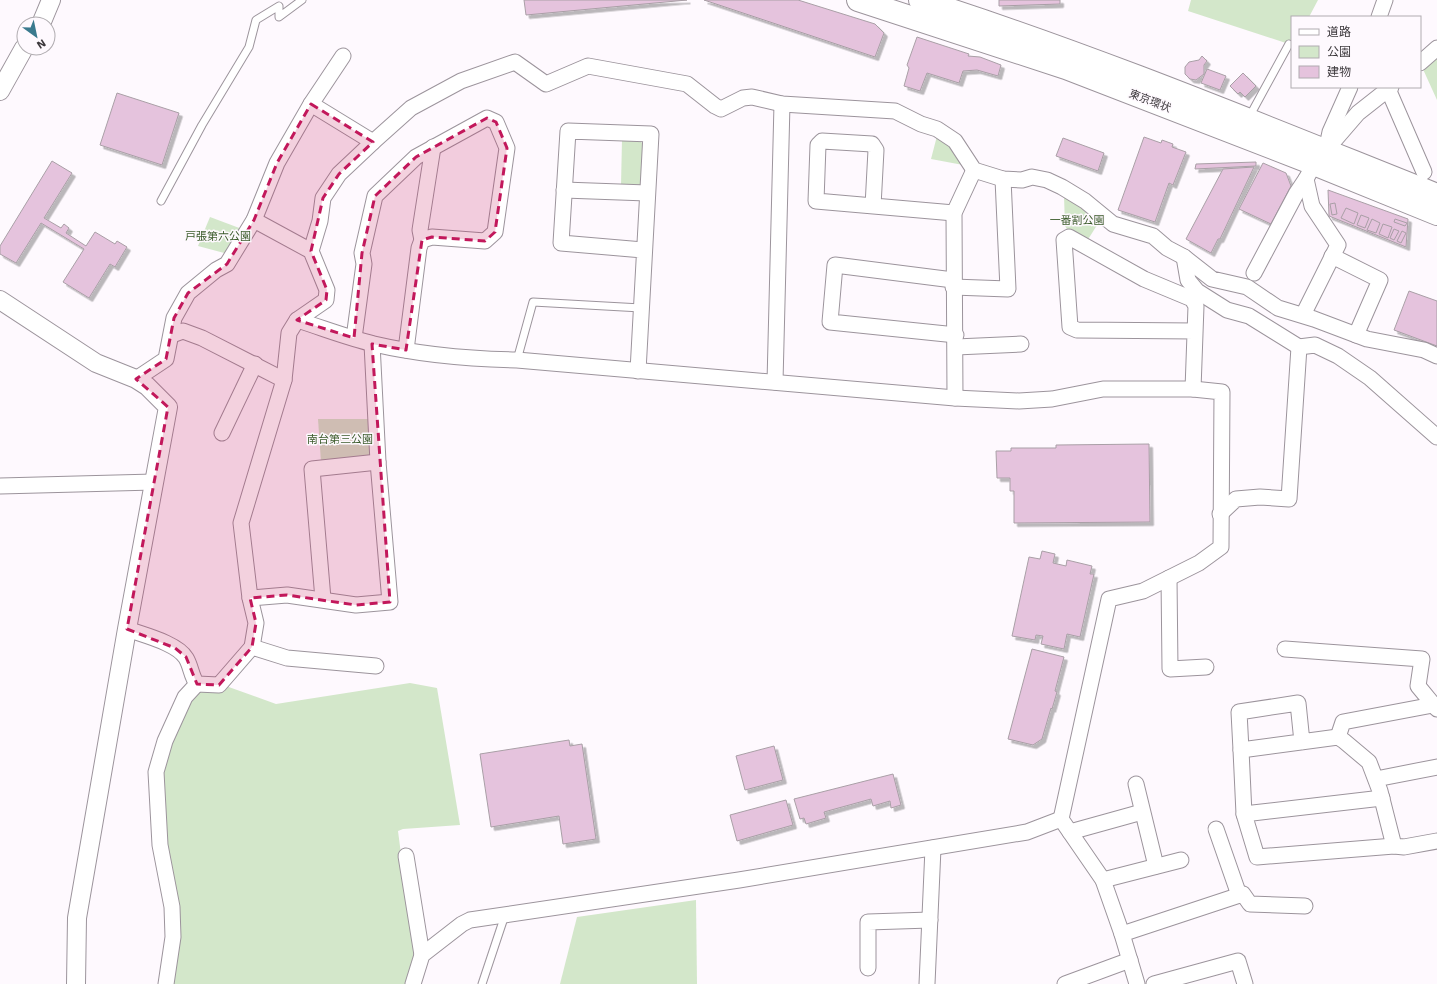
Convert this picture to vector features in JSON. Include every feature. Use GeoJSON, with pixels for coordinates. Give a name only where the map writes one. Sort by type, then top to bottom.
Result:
{"type":"FeatureCollection","features":[{"type":"Feature","properties":{"kind":"highway","name":"東京環状"},"geometry":{"type":"LineString","coordinates":[[858,0],[1066,68],[1437,214]]}},
{"type":"Feature","properties":{"kind":"highway","name":"東京環状"},"geometry":{"type":"LineString","coordinates":[[922,0],[1171,90],[1315,165],[1437,195]]}},
{"type":"Feature","properties":{"kind":"street"},"geometry":{"type":"LineString","coordinates":[[44,16],[51,0]]}},
{"type":"Feature","properties":{"kind":"street"},"geometry":{"type":"LineString","coordinates":[[1379,16],[1385,0]]}},
{"type":"Feature","properties":{"kind":"street"},"geometry":{"type":"LineString","coordinates":[[1421,62],[1437,48]]}},
{"type":"Feature","properties":{"kind":"street"},"geometry":{"type":"LineString","coordinates":[[0,90],[19,56]]}},
{"type":"Feature","properties":{"kind":"street"},"geometry":{"type":"LineString","coordinates":[[136,379],[166,359],[172,335],[174,318],[188,293],[216,270],[228,264],[254,220],[277,163],[311,104],[343,56]]}},
{"type":"Feature","properties":{"kind":"street"},"geometry":{"type":"LineString","coordinates":[[127,629],[175,648],[186,657],[192,678],[197,684],[219,685],[252,647],[256,623],[250,598],[241,523],[284,380],[289,333],[297,320],[326,300],[327,290],[311,251],[320,221],[323,198],[340,174],[411,108],[461,81],[515,62],[546,84],[588,66],[687,84],[721,109],[743,98],[752,97],[782,104],[894,111],[921,124],[937,129],[955,141],[974,170],[1003,179],[1022,180],[1032,178],[1047,180],[1057,184],[1085,201],[1113,224],[1153,236],[1167,248],[1184,257],[1212,278],[1247,287],[1278,308],[1303,315],[1368,339],[1424,350],[1437,356]]}},
{"type":"Feature","properties":{"kind":"street"},"geometry":{"type":"LineString","coordinates":[[1303,315],[1338,245],[1312,206],[1315,165],[1350,88]]}},
{"type":"Feature","properties":{"kind":"street"},"geometry":{"type":"LineString","coordinates":[[1254,272],[1296,194],[1315,165],[1358,113],[1389,88],[1424,172]]}},
{"type":"Feature","properties":{"kind":"street"},"geometry":{"type":"LineString","coordinates":[[311,104],[373,142]]}},
{"type":"Feature","properties":{"kind":"street"},"geometry":{"type":"LineString","coordinates":[[775,382],[782,104]]}},
{"type":"Feature","properties":{"kind":"street"},"geometry":{"type":"LineString","coordinates":[[354,338],[364,264],[362,252],[375,196],[416,157],[487,118],[496,122],[507,148],[495,232],[485,241],[432,237],[422,240]]}},
{"type":"Feature","properties":{"kind":"street"},"geometry":{"type":"LineString","coordinates":[[638,371],[642,308],[643,250],[651,134],[568,131],[561,243],[643,250]]}},
{"type":"Feature","properties":{"kind":"street"},"geometry":{"type":"LineString","coordinates":[[873,206],[876,150],[872,144],[822,141],[818,145],[816,201],[873,206],[954,213]]}},
{"type":"Feature","properties":{"kind":"street"},"geometry":{"type":"LineString","coordinates":[[406,350],[419,248],[422,240],[420,230],[433,147]]}},
{"type":"Feature","properties":{"kind":"street"},"geometry":{"type":"LineString","coordinates":[[955,398],[956,341],[953,283],[954,213],[974,170]]}},
{"type":"Feature","properties":{"kind":"street"},"geometry":{"type":"LineString","coordinates":[[1003,179],[1008,289],[953,283],[835,265],[830,322],[956,341],[1021,344]]}},
{"type":"Feature","properties":{"kind":"street"},"geometry":{"type":"LineString","coordinates":[[564,190],[647,192]]}},
{"type":"Feature","properties":{"kind":"street"},"geometry":{"type":"LineString","coordinates":[[254,220],[311,251]]}},
{"type":"Feature","properties":{"kind":"street"},"geometry":{"type":"LineString","coordinates":[[1193,389],[1196,306],[1192,299],[1144,279],[1070,236],[1064,240],[1070,326],[1077,330],[1195,331]]}},
{"type":"Feature","properties":{"kind":"street"},"geometry":{"type":"LineString","coordinates":[[1332,256],[1380,280],[1356,335]]}},
{"type":"Feature","properties":{"kind":"street"},"geometry":{"type":"LineString","coordinates":[[1184,257],[1188,280],[1197,291],[1227,310],[1249,316],[1299,347],[1315,345],[1338,356],[1370,378],[1437,437]]}},
{"type":"Feature","properties":{"kind":"street"},"geometry":{"type":"LineString","coordinates":[[0,300],[96,364],[136,379],[147,386],[168,407],[127,629],[77,918],[76,984]]}},
{"type":"Feature","properties":{"kind":"street"},"geometry":{"type":"LineString","coordinates":[[297,320],[372,344],[464,358],[517,360],[955,398],[1019,401],[1052,399],[1103,389],[1193,389],[1222,392],[1220,514],[1222,547],[1199,563],[1143,591],[1109,599],[1066,825],[1103,880],[1122,934],[1137,984]]}},
{"type":"Feature","properties":{"kind":"street"},"geometry":{"type":"LineString","coordinates":[[172,335],[183,331],[202,338],[284,380]]}},
{"type":"Feature","properties":{"kind":"street"},"geometry":{"type":"LineString","coordinates":[[250,598],[287,595],[323,599],[356,605],[390,602],[378,462],[372,344]]}},
{"type":"Feature","properties":{"kind":"street"},"geometry":{"type":"LineString","coordinates":[[1220,514],[1236,499],[1289,499],[1299,347]]}},
{"type":"Feature","properties":{"kind":"street"},"geometry":{"type":"LineString","coordinates":[[222,433],[254,364]]}},
{"type":"Feature","properties":{"kind":"street"},"geometry":{"type":"LineString","coordinates":[[323,599],[312,469],[378,462]]}},
{"type":"Feature","properties":{"kind":"street"},"geometry":{"type":"LineString","coordinates":[[0,486],[154,482]]}},
{"type":"Feature","properties":{"kind":"street"},"geometry":{"type":"LineString","coordinates":[[1169,578],[1170,669],[1206,667]]}},
{"type":"Feature","properties":{"kind":"street"},"geometry":{"type":"LineString","coordinates":[[252,647],[287,658],[376,666]]}},
{"type":"Feature","properties":{"kind":"street"},"geometry":{"type":"LineString","coordinates":[[1285,649],[1422,659],[1418,686],[1433,699]]}},
{"type":"Feature","properties":{"kind":"street"},"geometry":{"type":"LineString","coordinates":[[166,984],[173,937],[172,907],[160,845],[156,772],[165,741],[185,697],[197,684]]}},
{"type":"Feature","properties":{"kind":"street"},"geometry":{"type":"LineString","coordinates":[[1338,737],[1343,722],[1433,699]]}},
{"type":"Feature","properties":{"kind":"street"},"geometry":{"type":"LineString","coordinates":[[1302,742],[1298,703],[1239,712],[1244,814],[1257,856],[1394,846],[1404,847],[1437,841]]}},
{"type":"Feature","properties":{"kind":"street"},"geometry":{"type":"LineString","coordinates":[[1241,750],[1338,737],[1369,762],[1382,798],[1394,846]]}},
{"type":"Feature","properties":{"kind":"street"},"geometry":{"type":"LineString","coordinates":[[1376,779],[1437,767]]}},
{"type":"Feature","properties":{"kind":"street"},"geometry":{"type":"LineString","coordinates":[[1136,784],[1156,866]]}},
{"type":"Feature","properties":{"kind":"street"},"geometry":{"type":"LineString","coordinates":[[1244,814],[1382,798]]}},
{"type":"Feature","properties":{"kind":"street"},"geometry":{"type":"LineString","coordinates":[[422,955],[462,924],[470,920],[933,848],[1142,812]]}},
{"type":"Feature","properties":{"kind":"street"},"geometry":{"type":"LineString","coordinates":[[1216,829],[1239,895]]}},
{"type":"Feature","properties":{"kind":"street"},"geometry":{"type":"LineString","coordinates":[[927,984],[933,848]]}},
{"type":"Feature","properties":{"kind":"street"},"geometry":{"type":"LineString","coordinates":[[406,856],[422,955],[413,984]]}},
{"type":"Feature","properties":{"kind":"street"},"geometry":{"type":"LineString","coordinates":[[1103,880],[1181,860]]}},
{"type":"Feature","properties":{"kind":"street"},"geometry":{"type":"LineString","coordinates":[[1122,934],[1243,894],[1250,904],[1305,906]]}},
{"type":"Feature","properties":{"kind":"street"},"geometry":{"type":"LineString","coordinates":[[868,968],[868,922],[930,920]]}},
{"type":"Feature","properties":{"kind":"street"},"geometry":{"type":"LineString","coordinates":[[1065,984],[1130,960]]}},
{"type":"Feature","properties":{"kind":"street"},"geometry":{"type":"LineString","coordinates":[[1154,984],[1238,961],[1245,984]]}},
{"type":"Feature","properties":{"kind":"lane"},"geometry":{"type":"LineString","coordinates":[[161,201],[202,125],[249,47],[256,20],[279,6],[279,17],[302,0]]}},
{"type":"Feature","properties":{"kind":"lane"},"geometry":{"type":"LineString","coordinates":[[1253,110],[1289,44]]}},
{"type":"Feature","properties":{"kind":"lane"},"geometry":{"type":"LineString","coordinates":[[517,360],[533,302],[642,308]]}},
{"type":"Feature","properties":{"kind":"lane"},"geometry":{"type":"LineString","coordinates":[[482,984],[505,915]]}},
{"type":"Feature","properties":{"kind":"highlighted area"},"geometry":{"type":"Polygon","coordinates":[[[311,104],[373,142],[339,174],[323,198],[311,251],[327,290],[326,300],[297,320],[354,338],[362,253],[375,196],[416,157],[487,118],[496,122],[507,148],[495,232],[485,241],[432,237],[422,240],[406,350],[372,344],[390,602],[356,605],[287,595],[250,598],[256,623],[252,647],[219,685],[197,684],[186,657],[175,648],[127,629],[168,407],[136,379],[166,359],[174,318],[188,293],[227,264],[254,220],[277,163],[311,104]]]}},
{"type":"Feature","properties":{"kind":"green space"},"geometry":{"type":"Polygon","coordinates":[[[1191,0],[1318,0],[1310,16],[1291,16],[1291,45],[1188,11],[1191,0]]]}},
{"type":"Feature","properties":{"kind":"green space"},"geometry":{"type":"Polygon","coordinates":[[[1437,55],[1437,100],[1422,67],[1437,55]]]}},
{"type":"Feature","properties":{"kind":"green space"},"geometry":{"type":"Polygon","coordinates":[[[937,136],[950,144],[963,165],[931,159],[937,136]]]}},
{"type":"Feature","properties":{"kind":"green space"},"geometry":{"type":"Polygon","coordinates":[[[622,139],[640,140],[643,145],[642,184],[637,187],[621,186],[622,139]]]}},
{"type":"Feature","properties":{"kind":"green space","name":"一番割公園"},"geometry":{"type":"Polygon","coordinates":[[[1064,196],[1080,206],[1099,222],[1087,241],[1067,229],[1065,226],[1064,196]]]}},
{"type":"Feature","properties":{"kind":"green space","name":"戸張第六公園"},"geometry":{"type":"Polygon","coordinates":[[[210,217],[242,229],[228,254],[198,246],[210,217]]]}},
{"type":"Feature","properties":{"kind":"green space","name":"南台第三公園"},"geometry":{"type":"Polygon","coordinates":[[[318,419],[368,419],[371,454],[368,458],[321,462],[318,419]]]}},
{"type":"Feature","properties":{"kind":"green space"},"geometry":{"type":"Polygon","coordinates":[[[410,683],[437,688],[460,825],[403,829],[398,831],[414,954],[405,984],[169,984],[159,774],[191,698],[201,690],[226,686],[276,704],[410,683]]]}},
{"type":"Feature","properties":{"kind":"green space"},"geometry":{"type":"Polygon","coordinates":[[[696,900],[697,984],[560,984],[577,917],[696,900]]]}},
{"type":"Feature","properties":{"kind":"building"},"geometry":{"type":"Polygon","coordinates":[[[524,0],[687,0],[526,15],[524,0]]]}},
{"type":"Feature","properties":{"kind":"building"},"geometry":{"type":"Polygon","coordinates":[[[704,0],[798,0],[875,24],[884,33],[875,57],[704,0]]]}},
{"type":"Feature","properties":{"kind":"building"},"geometry":{"type":"Polygon","coordinates":[[[999,0],[1060,0],[1060,4],[999,6],[999,0]]]}},
{"type":"Feature","properties":{"kind":"building"},"geometry":{"type":"Polygon","coordinates":[[[917,37],[969,54],[968,56],[980,57],[1001,65],[998,76],[977,70],[963,71],[959,83],[927,73],[920,91],[904,86],[909,68],[907,65],[917,37]]]}},
{"type":"Feature","properties":{"kind":"building"},"geometry":{"type":"Polygon","coordinates":[[[1202,56],[1207,61],[1204,65],[1204,74],[1196,80],[1190,79],[1185,74],[1185,67],[1189,62],[1199,60],[1202,56]]]}},
{"type":"Feature","properties":{"kind":"building"},"geometry":{"type":"Polygon","coordinates":[[[1207,69],[1226,76],[1220,90],[1201,83],[1207,69]]]}},
{"type":"Feature","properties":{"kind":"building"},"geometry":{"type":"Polygon","coordinates":[[[1243,73],[1256,86],[1245,97],[1240,92],[1238,94],[1230,86],[1243,73]]]}},
{"type":"Feature","properties":{"kind":"building"},"geometry":{"type":"Polygon","coordinates":[[[117,93],[179,113],[162,165],[100,145],[117,93]]]}},
{"type":"Feature","properties":{"kind":"building"},"geometry":{"type":"Polygon","coordinates":[[[1144,137],[1161,143],[1162,140],[1173,144],[1172,147],[1186,152],[1173,185],[1169,183],[1155,222],[1118,210],[1144,137]]]}},
{"type":"Feature","properties":{"kind":"building"},"geometry":{"type":"Polygon","coordinates":[[[1063,138],[1104,153],[1098,171],[1056,156],[1063,138]]]}},
{"type":"Feature","properties":{"kind":"building"},"geometry":{"type":"Polygon","coordinates":[[[52,161],[72,173],[44,218],[61,228],[64,224],[69,228],[66,233],[86,246],[95,232],[115,244],[117,241],[127,247],[115,267],[110,264],[89,298],[63,282],[84,249],[41,223],[16,263],[0,254],[0,246],[52,161]]]}},
{"type":"Feature","properties":{"kind":"building"},"geometry":{"type":"Polygon","coordinates":[[[1256,162],[1256,166],[1195,169],[1196,164],[1256,162]]]}},
{"type":"Feature","properties":{"kind":"building"},"geometry":{"type":"Polygon","coordinates":[[[1263,163],[1286,173],[1291,186],[1271,224],[1239,209],[1263,163]]]}},
{"type":"Feature","properties":{"kind":"building"},"geometry":{"type":"Polygon","coordinates":[[[1254,167],[1220,239],[1218,239],[1211,253],[1186,239],[1223,169],[1254,167]]]}},
{"type":"Feature","properties":{"kind":"building"},"geometry":{"type":"Polygon","coordinates":[[[1328,190],[1408,219],[1406,247],[1329,216],[1328,190]]]}},
{"type":"Feature","properties":{"kind":"building"},"geometry":{"type":"Polygon","coordinates":[[[1335,203],[1337,214],[1332,215],[1330,204],[1335,203]]]}},
{"type":"Feature","properties":{"kind":"building"},"geometry":{"type":"Polygon","coordinates":[[[1346,208],[1358,213],[1354,224],[1341,218],[1346,208]]]}},
{"type":"Feature","properties":{"kind":"building"},"geometry":{"type":"Polygon","coordinates":[[[1361,215],[1369,218],[1365,228],[1357,225],[1361,215]]]}},
{"type":"Feature","properties":{"kind":"building"},"geometry":{"type":"Polygon","coordinates":[[[1372,219],[1380,223],[1376,233],[1367,230],[1372,219]]]}},
{"type":"Feature","properties":{"kind":"building"},"geometry":{"type":"Polygon","coordinates":[[[1395,219],[1407,223],[1405,226],[1394,222],[1395,219]]]}},
{"type":"Feature","properties":{"kind":"building"},"geometry":{"type":"Polygon","coordinates":[[[1383,224],[1392,227],[1388,238],[1379,234],[1383,224]]]}},
{"type":"Feature","properties":{"kind":"building"},"geometry":{"type":"Polygon","coordinates":[[[1394,229],[1399,231],[1394,240],[1390,238],[1394,229]]]}},
{"type":"Feature","properties":{"kind":"building"},"geometry":{"type":"Polygon","coordinates":[[[1402,231],[1406,233],[1401,243],[1397,241],[1402,231]]]}},
{"type":"Feature","properties":{"kind":"building"},"geometry":{"type":"Polygon","coordinates":[[[1409,291],[1437,301],[1437,346],[1394,330],[1409,291]]]}},
{"type":"Feature","properties":{"kind":"building"},"geometry":{"type":"Polygon","coordinates":[[[1149,444],[1150,522],[1014,523],[1014,491],[1010,491],[1010,478],[997,478],[996,451],[1011,451],[1011,448],[1056,448],[1056,445],[1149,444]]]}},
{"type":"Feature","properties":{"kind":"building"},"geometry":{"type":"Polygon","coordinates":[[[1042,551],[1055,554],[1053,563],[1066,566],[1067,560],[1092,566],[1090,574],[1094,574],[1080,637],[1067,634],[1064,649],[1041,644],[1043,636],[1036,635],[1035,640],[1012,636],[1029,557],[1040,559],[1042,551]]]}},
{"type":"Feature","properties":{"kind":"building"},"geometry":{"type":"Polygon","coordinates":[[[1032,649],[1064,657],[1055,691],[1057,692],[1042,739],[1033,745],[1008,739],[1032,649]]]}},
{"type":"Feature","properties":{"kind":"building"},"geometry":{"type":"Polygon","coordinates":[[[569,740],[570,746],[582,744],[596,839],[563,844],[559,816],[491,827],[480,754],[569,740]]]}},
{"type":"Feature","properties":{"kind":"building"},"geometry":{"type":"Polygon","coordinates":[[[774,746],[783,780],[745,790],[736,756],[774,746]]]}},
{"type":"Feature","properties":{"kind":"building"},"geometry":{"type":"Polygon","coordinates":[[[893,774],[901,805],[891,808],[890,801],[873,806],[871,799],[824,812],[826,818],[806,824],[804,818],[800,819],[794,799],[893,774]]]}},
{"type":"Feature","properties":{"kind":"building"},"geometry":{"type":"Polygon","coordinates":[[[786,800],[793,825],[737,841],[730,815],[786,800]]]}}]}
